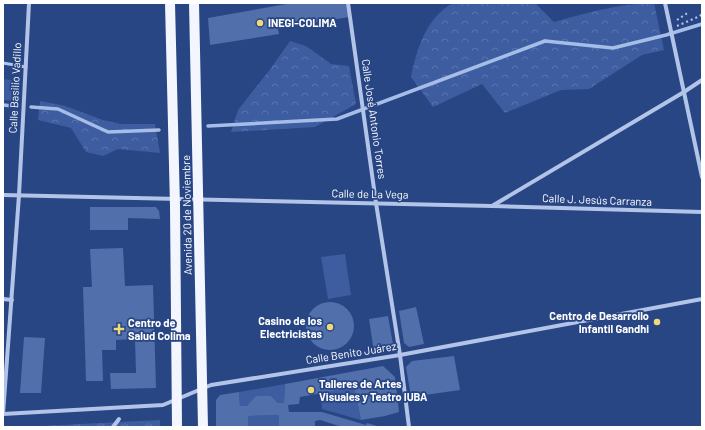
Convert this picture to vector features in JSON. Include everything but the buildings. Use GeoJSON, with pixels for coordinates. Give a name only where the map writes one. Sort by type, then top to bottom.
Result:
{"type":"FeatureCollection","features":[{"type":"Feature","properties":{"kind":"main road","name":"Avenida 20 de Noviembre"},"geometry":{"type":"LineString","coordinates":[[170,3],[177,427]]}},
{"type":"Feature","properties":{"kind":"main road","name":"Avenida 20 de Noviembre"},"geometry":{"type":"LineString","coordinates":[[194,3],[203,427]]}},
{"type":"Feature","properties":{"kind":"street","name":"Calle Basilio Vadillo"},"geometry":{"type":"LineString","coordinates":[[3,414],[19,195],[29,3]]}},
{"type":"Feature","properties":{"kind":"street","name":"Calle José Antonio Torres"},"geometry":{"type":"LineString","coordinates":[[348,3],[376,203],[400,355],[409,427]]}},
{"type":"Feature","properties":{"kind":"street"},"geometry":{"type":"LineString","coordinates":[[665,3],[702,177]]}},
{"type":"Feature","properties":{"kind":"street"},"geometry":{"type":"LineString","coordinates":[[492,206],[702,80]]}},
{"type":"Feature","properties":{"kind":"street","name":"Calle de La Vega"},"geometry":{"type":"LineString","coordinates":[[3,195],[492,206]]}},
{"type":"Feature","properties":{"kind":"street","name":"Calle J. Jesús Carranza"},"geometry":{"type":"LineString","coordinates":[[492,206],[702,212]]}},
{"type":"Feature","properties":{"kind":"street"},"geometry":{"type":"LineString","coordinates":[[3,299],[12,300]]}},
{"type":"Feature","properties":{"kind":"street","name":"Calle Benito Juárez"},"geometry":{"type":"LineString","coordinates":[[3,414],[163,405],[211,385],[400,355],[702,299]]}},
{"type":"Feature","properties":{"kind":"street"},"geometry":{"type":"LineString","coordinates":[[113,427],[119,419]]}},
{"type":"Feature","properties":{"kind":"lane"},"geometry":{"type":"LineString","coordinates":[[3,64],[26,67]]}},
{"type":"Feature","properties":{"kind":"path"},"geometry":{"type":"LineString","coordinates":[[670,24],[689,12]]}},
{"type":"Feature","properties":{"kind":"path"},"geometry":{"type":"LineString","coordinates":[[671,29],[700,16],[702,13]]}},
{"type":"Feature","properties":{"kind":"green space"},"geometry":{"type":"Polygon","coordinates":[[[453,3],[535,3],[554,22],[616,7],[641,3],[654,3],[664,50],[642,55],[589,89],[561,90],[505,113],[482,84],[433,107],[411,77],[416,55],[429,25],[444,9],[453,3]]]}},
{"type":"Feature","properties":{"kind":"green space"},"geometry":{"type":"Polygon","coordinates":[[[290,41],[306,46],[331,64],[349,66],[356,104],[315,127],[231,132],[238,110],[290,41]]]}},
{"type":"Feature","properties":{"kind":"green space"},"geometry":{"type":"Polygon","coordinates":[[[3,79],[11,80],[18,94],[18,101],[3,100],[3,79]]]}},
{"type":"Feature","properties":{"kind":"green space"},"geometry":{"type":"Polygon","coordinates":[[[40,101],[65,106],[103,120],[121,124],[155,124],[160,153],[118,149],[103,156],[86,152],[71,128],[38,120],[40,101]]]}},
{"type":"Feature","properties":{"kind":"green space"},"geometry":{"type":"Polygon","coordinates":[[[345,254],[351,295],[328,299],[321,257],[345,254]]]}},
{"type":"Feature","properties":{"kind":"green space"},"geometry":{"type":"Polygon","coordinates":[[[285,384],[284,403],[278,403],[271,396],[247,406],[240,406],[239,392],[285,384]]]}},
{"type":"Feature","properties":{"kind":"green space"},"geometry":{"type":"Polygon","coordinates":[[[354,387],[361,420],[322,409],[320,393],[354,387]]]}},
{"type":"Feature","properties":{"kind":"green space"},"geometry":{"type":"Polygon","coordinates":[[[279,415],[279,427],[248,427],[248,416],[279,415]]]}},
{"type":"Feature","properties":{"kind":"green space"},"geometry":{"type":"Polygon","coordinates":[[[160,420],[160,427],[21,427],[160,420]]]}},
{"type":"Feature","properties":{"kind":"waterway"},"geometry":{"type":"LineString","coordinates":[[208,126],[337,119],[545,41],[613,48],[666,35],[702,24]]}},
{"type":"Feature","properties":{"kind":"waterway"},"geometry":{"type":"LineString","coordinates":[[3,105],[13,106]]}},
{"type":"Feature","properties":{"kind":"waterway"},"geometry":{"type":"LineString","coordinates":[[31,107],[58,109],[108,132],[159,130]]}},
{"type":"Feature","properties":{"kind":"place","name":"INEGI-COLIMA"},"geometry":{"type":"Point","coordinates":[260,23]}},
{"type":"Feature","properties":{"kind":"place","name":"Centro de Desarrollo Infantil Gandhi"},"geometry":{"type":"Point","coordinates":[657,322]}},
{"type":"Feature","properties":{"kind":"place","name":"Casino de los Electricistas"},"geometry":{"type":"Point","coordinates":[330,327]}},
{"type":"Feature","properties":{"kind":"place","name":"Centro de Salud Colima"},"geometry":{"type":"Point","coordinates":[119,329]}},
{"type":"Feature","properties":{"kind":"place","name":"Talleres de Artes Visuales y Teatro IUBA"},"geometry":{"type":"Point","coordinates":[311,390]}}]}
